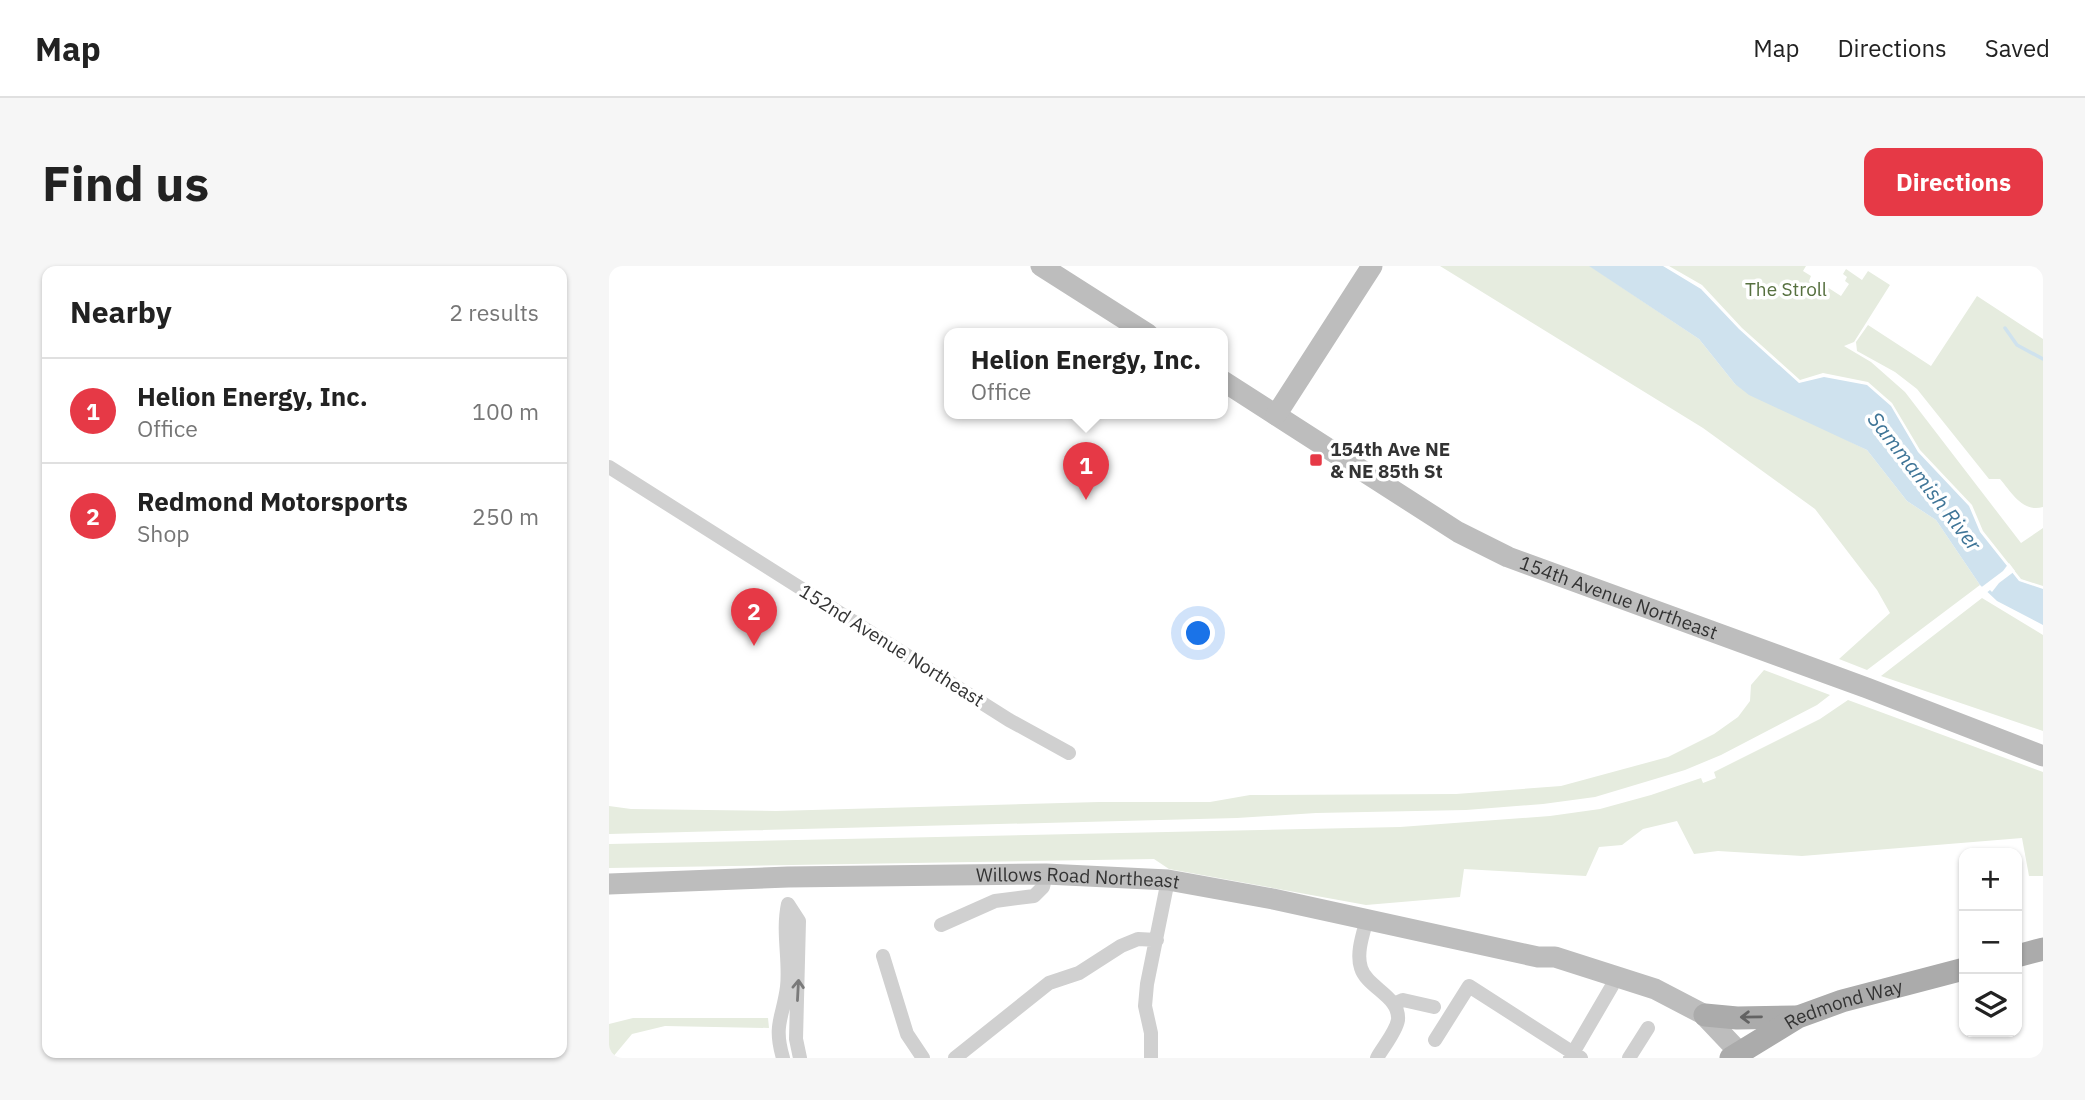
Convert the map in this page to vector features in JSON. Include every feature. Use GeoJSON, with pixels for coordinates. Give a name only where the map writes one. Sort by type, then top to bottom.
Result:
{"type":"FeatureCollection","features":[{"type":"Feature","properties":{"kind":"main road"},"geometry":{"type":"LineString","coordinates":[[2022,954],[2043,948]]}},
{"type":"Feature","properties":{"kind":"main road","name":"Redmond Way"},"geometry":{"type":"LineString","coordinates":[[1735,1055],[1798,1017],[1842,1001],[1959,970]]}},
{"type":"Feature","properties":{"kind":"main road"},"geometry":{"type":"LineString","coordinates":[[1705,1015],[1737,1018],[1798,1017]]}},
{"type":"Feature","properties":{"kind":"street"},"geometry":{"type":"LineString","coordinates":[[1041,266],[1139,328]]}},
{"type":"Feature","properties":{"kind":"street"},"geometry":{"type":"LineString","coordinates":[[1276,415],[1372,266]]}},
{"type":"Feature","properties":{"kind":"street","name":"154th Avenue Northeast"},"geometry":{"type":"LineString","coordinates":[[1228,384],[1458,533],[1508,557],[1867,688],[2043,756]]}},
{"type":"Feature","properties":{"kind":"street","name":"152nd Avenue Northeast"},"geometry":{"type":"LineString","coordinates":[[609,467],[1009,720],[1069,753]]}},
{"type":"Feature","properties":{"kind":"street"},"geometry":{"type":"LineString","coordinates":[[941,925],[995,901],[1034,896],[1043,887],[1046,874]]}},
{"type":"Feature","properties":{"kind":"street","name":"Willows Road Northeast"},"geometry":{"type":"LineString","coordinates":[[609,884],[788,877],[1046,874],[1168,880],[1367,919],[1538,957],[1555,957],[1655,989],[1705,1015],[1735,1055]]}},
{"type":"Feature","properties":{"kind":"street"},"geometry":{"type":"LineString","coordinates":[[783,1058],[778,1037],[778,1020],[787,987],[785,920],[788,877]]}},
{"type":"Feature","properties":{"kind":"street"},"geometry":{"type":"LineString","coordinates":[[1151,1058],[1151,1032],[1145,1006],[1147,984],[1168,880]]}},
{"type":"Feature","properties":{"kind":"street"},"geometry":{"type":"LineString","coordinates":[[788,904],[799,921],[796,1039],[800,1058]]}},
{"type":"Feature","properties":{"kind":"street"},"geometry":{"type":"LineString","coordinates":[[1367,919],[1360,954],[1361,968],[1366,977],[1394,1004],[1398,1013],[1397,1023],[1377,1058]]}},
{"type":"Feature","properties":{"kind":"street"},"geometry":{"type":"LineString","coordinates":[[955,1058],[1048,982],[1079,974],[1138,939],[1157,940]]}},
{"type":"Feature","properties":{"kind":"street"},"geometry":{"type":"LineString","coordinates":[[883,956],[907,1034],[923,1058]]}},
{"type":"Feature","properties":{"kind":"street","name":"Willows Road Northeast"},"geometry":{"type":"LineString","coordinates":[[1538,957],[1552,966],[1612,986],[1675,1000]]}},
{"type":"Feature","properties":{"kind":"street"},"geometry":{"type":"LineString","coordinates":[[1434,1040],[1469,986],[1575,1056],[1612,986]]}},
{"type":"Feature","properties":{"kind":"street"},"geometry":{"type":"LineString","coordinates":[[1394,1004],[1403,1000],[1434,1007]]}},
{"type":"Feature","properties":{"kind":"street"},"geometry":{"type":"LineString","coordinates":[[1629,1058],[1648,1028]]}},
{"type":"Feature","properties":{"kind":"green space"},"geometry":{"type":"Polygon","coordinates":[[[1440,266],[1590,266],[1699,339],[1735,384],[1867,450],[1907,501],[1936,520],[1980,585],[1867,670],[1839,659],[1890,613],[1877,590],[1815,509],[1703,428],[1440,266]]]}},
{"type":"Feature","properties":{"kind":"green space","name":"The Stroll"},"geometry":{"type":"Polygon","coordinates":[[[1669,266],[1806,266],[1803,271],[1811,276],[1809,281],[1814,290],[1827,287],[1841,296],[1849,284],[1843,274],[1846,269],[1862,280],[1868,271],[1890,285],[1854,342],[1844,346],[1871,362],[1905,392],[2021,543],[2043,528],[2043,586],[2021,579],[1983,531],[1972,505],[1920,450],[1892,403],[1868,382],[1823,373],[1800,380],[1742,328],[1702,285],[1669,266]]]}},
{"type":"Feature","properties":{"kind":"green space"},"geometry":{"type":"Polygon","coordinates":[[[1977,296],[2043,339],[2043,507],[2024,504],[2000,479],[1989,479],[1917,389],[1895,372],[1857,351],[1856,342],[1868,325],[1931,366],[1977,296]]]}},
{"type":"Feature","properties":{"kind":"green space"},"geometry":{"type":"Polygon","coordinates":[[[1982,598],[2043,635],[2043,731],[1881,676],[1982,598]]]}},
{"type":"Feature","properties":{"kind":"green space"},"geometry":{"type":"Polygon","coordinates":[[[1764,670],[1830,695],[1817,705],[1721,755],[1685,770],[1595,797],[1466,810],[609,834],[609,806],[631,809],[776,811],[1099,802],[1210,802],[1250,795],[1456,794],[1561,786],[1668,757],[1714,734],[1738,717],[1750,701],[1751,685],[1764,670]]]}},
{"type":"Feature","properties":{"kind":"green space"},"geometry":{"type":"Polygon","coordinates":[[[1848,700],[2043,772],[2043,876],[2029,876],[2022,838],[1802,856],[1718,851],[1694,854],[1677,821],[1643,829],[1622,845],[1599,847],[1586,876],[1464,869],[1460,897],[1366,905],[1169,869],[1154,859],[609,868],[609,844],[1400,827],[1550,816],[1600,809],[1701,778],[1703,783],[1716,778],[1714,772],[1820,719],[1848,700]]]}},
{"type":"Feature","properties":{"kind":"green space"},"geometry":{"type":"Polygon","coordinates":[[[633,1018],[768,1018],[769,1028],[665,1026],[632,1034],[612,1058],[609,1058],[609,1024],[633,1018]]]}},
{"type":"Feature","properties":{"kind":"water","name":"Sammamish River"},"geometry":{"type":"Polygon","coordinates":[[[1589,266],[1663,266],[1701,289],[1739,329],[1799,383],[1824,377],[1867,385],[1891,406],[1918,452],[1969,506],[1980,532],[2019,581],[2043,589],[2043,625],[1997,601],[1980,585],[1936,520],[1907,501],[1867,450],[1749,395],[1735,384],[1699,339],[1589,266]]]}},
{"type":"Feature","properties":{"kind":"pier"},"geometry":{"type":"Polygon","coordinates":[[[2009,563],[2015,571],[1992,592],[1990,590],[1985,594],[1979,589],[2003,571],[2009,563]]]}},
{"type":"Feature","properties":{"kind":"waterway"},"geometry":{"type":"LineString","coordinates":[[2005,328],[2017,345],[2043,359]]}},
{"type":"Feature","properties":{"kind":"place","name":"154th Ave NE & NE 85th St"},"geometry":{"type":"Point","coordinates":[1316,460]}},
{"type":"Feature","properties":{"kind":"place","name":"Helion Energy, Inc."},"geometry":{"type":"Point","coordinates":[1086,500]}},
{"type":"Feature","properties":{"kind":"place","name":"Redmond Motorsports"},"geometry":{"type":"Point","coordinates":[754,646]}}]}
